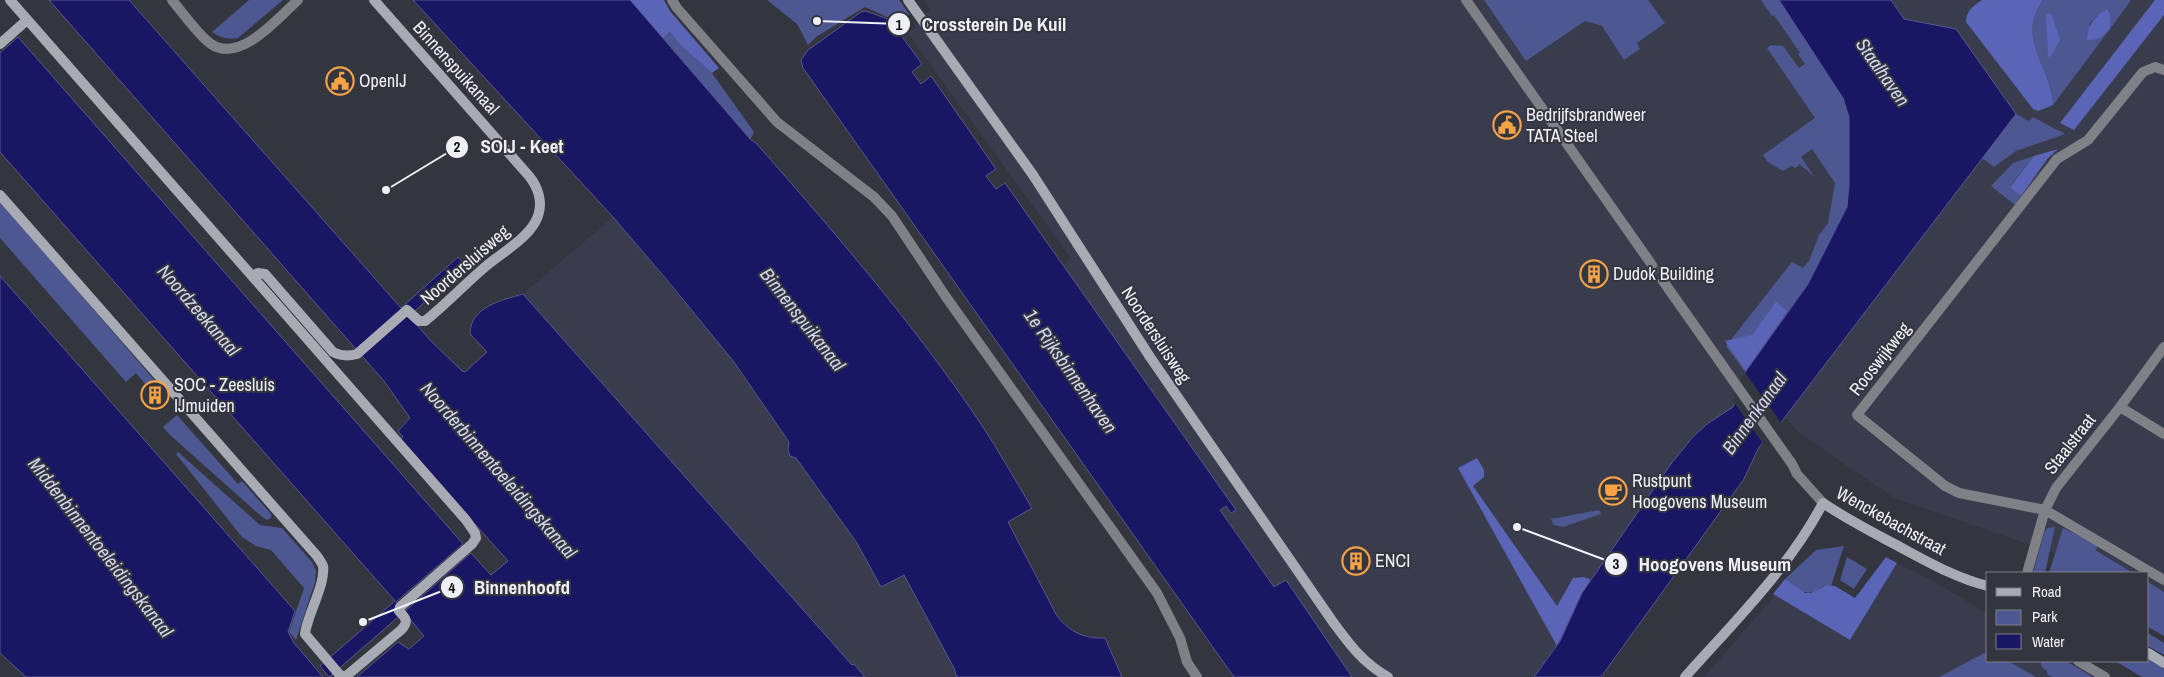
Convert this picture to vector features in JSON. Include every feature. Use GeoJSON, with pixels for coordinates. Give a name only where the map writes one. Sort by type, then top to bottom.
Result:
{"type":"FeatureCollection","features":[{"type":"Feature","properties":{"kind":"street"},"geometry":{"type":"LineString","coordinates":[[0,195],[317,556],[322,566],[322,576],[306,624],[306,634],[343,676],[401,630],[406,623],[399,611],[400,607],[468,547],[476,538],[475,533],[466,520],[10,0]]}},
{"type":"Feature","properties":{"kind":"street"},"geometry":{"type":"LineString","coordinates":[[172,0],[211,44],[224,50],[237,48],[249,43],[298,0]]}},
{"type":"Feature","properties":{"kind":"street","name":"Binnenspuikanaal"},"geometry":{"type":"LineString","coordinates":[[374,0],[530,176],[537,188],[540,208]]}},
{"type":"Feature","properties":{"kind":"street"},"geometry":{"type":"LineString","coordinates":[[672,0],[777,122],[874,197],[892,216],[946,296],[1157,593],[1180,638],[1187,662],[1196,677]]}},
{"type":"Feature","properties":{"kind":"street","name":"Noordersluisweg"},"geometry":{"type":"LineString","coordinates":[[908,0],[1033,175],[1150,357],[1350,646],[1371,668],[1388,677]]}},
{"type":"Feature","properties":{"kind":"street"},"geometry":{"type":"LineString","coordinates":[[1466,0],[1652,266]]}},
{"type":"Feature","properties":{"kind":"street"},"geometry":{"type":"LineString","coordinates":[[0,44],[17,29],[24,16]]}},
{"type":"Feature","properties":{"kind":"street","name":"Rooswijkweg"},"geometry":{"type":"LineString","coordinates":[[2164,70],[2155,67],[2143,72],[2088,140],[2057,159],[1857,414],[1945,486],[1959,493],[2045,510],[2164,579]]}},
{"type":"Feature","properties":{"kind":"street","name":"Noordersluisweg"},"geometry":{"type":"LineString","coordinates":[[252,276],[258,272],[265,274],[333,352],[346,356],[357,354],[407,310],[419,321],[425,321],[485,267],[528,232],[536,221],[540,208]]}},
{"type":"Feature","properties":{"kind":"street","name":"Wenckebachstraat"},"geometry":{"type":"LineString","coordinates":[[1663,281],[1792,464],[1797,474],[1823,503],[1845,517],[1937,566],[1969,581],[1986,585]]}},
{"type":"Feature","properties":{"kind":"street","name":"Staalstraat"},"geometry":{"type":"LineString","coordinates":[[2027,572],[2045,510],[2056,488],[2120,407],[2164,347]]}},
{"type":"Feature","properties":{"kind":"street"},"geometry":{"type":"LineString","coordinates":[[2120,407],[2164,434]]}},
{"type":"Feature","properties":{"kind":"street"},"geometry":{"type":"LineString","coordinates":[[1685,677],[1773,578],[1814,520],[1823,503]]}},
{"type":"Feature","properties":{"kind":"street"},"geometry":{"type":"LineString","coordinates":[[2149,654],[2164,663]]}},
{"type":"Feature","properties":{"kind":"street"},"geometry":{"type":"LineString","coordinates":[[1185,677],[1187,662]]}},
{"type":"Feature","properties":{"kind":"street"},"geometry":{"type":"LineString","coordinates":[[2080,662],[2105,677]]}},
{"type":"Feature","properties":{"kind":"shaded area"},"geometry":{"type":"Polygon","coordinates":[[[630,0],[664,0],[670,11],[719,68],[712,73],[679,44],[670,32],[663,38],[630,0]]]}},
{"type":"Feature","properties":{"kind":"shaded area"},"geometry":{"type":"Polygon","coordinates":[[[924,0],[2164,0],[2164,610],[2149,602],[2149,572],[2095,572],[2072,559],[1894,498],[1798,432],[1773,405],[1549,677],[1332,677],[1051,273],[1071,258],[908,34],[930,9],[924,0]]]}},
{"type":"Feature","properties":{"kind":"shaded area"},"geometry":{"type":"Polygon","coordinates":[[[1982,0],[2043,0],[2035,14],[2034,41],[2051,91],[2053,105],[2038,111],[2033,109],[1966,22],[1967,15],[1971,9],[1982,0]]]}},
{"type":"Feature","properties":{"kind":"shaded area"},"geometry":{"type":"Polygon","coordinates":[[[2155,0],[2164,0],[2164,15],[2074,130],[2060,123],[2155,0]]]}},
{"type":"Feature","properties":{"kind":"shaded area"},"geometry":{"type":"Polygon","coordinates":[[[2107,9],[2110,13],[2110,29],[2100,38],[2087,40],[2088,30],[2092,22],[2107,9]]]}},
{"type":"Feature","properties":{"kind":"shaded area"},"geometry":{"type":"Polygon","coordinates":[[[2049,13],[2052,15],[2060,40],[2051,56],[2048,57],[2046,16],[2049,13]]]}},
{"type":"Feature","properties":{"kind":"shaded area"},"geometry":{"type":"Polygon","coordinates":[[[2058,149],[2048,158],[2021,196],[2010,187],[2034,156],[2058,149]]]}},
{"type":"Feature","properties":{"kind":"shaded area"},"geometry":{"type":"Polygon","coordinates":[[[613,217],[734,362],[789,443],[788,450],[790,456],[796,458],[857,543],[881,586],[904,575],[957,677],[865,677],[854,665],[852,666],[523,294],[613,217]]]}},
{"type":"Feature","properties":{"kind":"shaded area"},"geometry":{"type":"Polygon","coordinates":[[[1776,302],[1787,311],[1746,371],[1725,341],[1752,335],[1776,302]]]}},
{"type":"Feature","properties":{"kind":"shaded area"},"geometry":{"type":"Polygon","coordinates":[[[1477,458],[1484,470],[1484,477],[1473,486],[1557,606],[1573,578],[1584,577],[1591,580],[1582,593],[1557,646],[1458,468],[1477,458]]]}},
{"type":"Feature","properties":{"kind":"shaded area"},"geometry":{"type":"Polygon","coordinates":[[[1886,557],[1897,563],[1850,640],[1773,594],[1785,579],[1805,593],[1811,593],[1827,585],[1835,586],[1855,598],[1886,557]]]}},
{"type":"Feature","properties":{"kind":"shaded area"},"geometry":{"type":"Polygon","coordinates":[[[1897,563],[1935,582],[1986,613],[1986,662],[2068,662],[2093,677],[1704,677],[1775,595],[1850,640],[1897,563]]]}},
{"type":"Feature","properties":{"kind":"green space"},"geometry":{"type":"Polygon","coordinates":[[[249,0],[283,0],[238,38],[225,38],[212,32],[249,0]]]}},
{"type":"Feature","properties":{"kind":"green space"},"geometry":{"type":"Polygon","coordinates":[[[767,0],[899,0],[909,14],[907,26],[865,7],[816,37],[808,45],[797,24],[767,0]]]}},
{"type":"Feature","properties":{"kind":"green space"},"geometry":{"type":"Polygon","coordinates":[[[1484,0],[1648,0],[1665,23],[1637,43],[1640,49],[1624,60],[1602,26],[1585,21],[1526,61],[1484,0]]]}},
{"type":"Feature","properties":{"kind":"green space"},"geometry":{"type":"Polygon","coordinates":[[[1761,0],[1779,0],[1843,98],[1849,117],[1849,185],[1847,207],[1808,284],[1746,373],[1726,346],[1792,262],[1803,268],[1809,261],[1819,235],[1828,223],[1835,183],[1812,149],[1801,157],[1814,176],[1799,164],[1796,168],[1791,166],[1783,171],[1768,162],[1763,155],[1815,118],[1767,48],[1771,45],[1783,46],[1799,68],[1805,64],[1798,54],[1800,53],[1774,15],[1772,16],[1761,0]]]}},
{"type":"Feature","properties":{"kind":"green space"},"geometry":{"type":"Polygon","coordinates":[[[2043,0],[2131,0],[2110,29],[2109,10],[2103,12],[2089,25],[2101,37],[2107,33],[2053,105],[2051,91],[2034,41],[2035,14],[2043,0]]]}},
{"type":"Feature","properties":{"kind":"green space"},"geometry":{"type":"Polygon","coordinates":[[[670,32],[679,44],[712,73],[754,132],[750,140],[663,38],[670,32]]]}},
{"type":"Feature","properties":{"kind":"green space"},"geometry":{"type":"Polygon","coordinates":[[[2016,114],[2029,121],[2033,117],[2065,134],[2016,151],[1994,167],[1982,158],[2016,114]]]}},
{"type":"Feature","properties":{"kind":"green space"},"geometry":{"type":"Polygon","coordinates":[[[2034,156],[2010,186],[2021,196],[2015,205],[1991,186],[2013,163],[2034,156]]]}},
{"type":"Feature","properties":{"kind":"green space"},"geometry":{"type":"Polygon","coordinates":[[[0,201],[162,389],[159,391],[156,388],[152,392],[136,373],[126,382],[0,238],[0,201]]]}},
{"type":"Feature","properties":{"kind":"green space"},"geometry":{"type":"Polygon","coordinates":[[[177,415],[238,484],[242,481],[271,514],[271,518],[267,520],[262,517],[169,434],[163,427],[177,415]]]}},
{"type":"Feature","properties":{"kind":"green space"},"geometry":{"type":"Polygon","coordinates":[[[178,452],[260,525],[282,528],[312,562],[316,571],[315,582],[296,640],[289,632],[304,588],[271,550],[256,546],[242,537],[176,454],[178,452]]]}},
{"type":"Feature","properties":{"kind":"green space"},"geometry":{"type":"Polygon","coordinates":[[[1599,510],[1601,514],[1563,527],[1554,525],[1551,519],[1599,510]]]}},
{"type":"Feature","properties":{"kind":"green space"},"geometry":{"type":"Polygon","coordinates":[[[2055,527],[2045,572],[2033,572],[2044,533],[2047,528],[2055,527]]]}},
{"type":"Feature","properties":{"kind":"green space"},"geometry":{"type":"Polygon","coordinates":[[[2063,528],[2099,545],[2095,550],[2131,572],[2049,572],[2063,528]]]}},
{"type":"Feature","properties":{"kind":"green space"},"geometry":{"type":"Polygon","coordinates":[[[1844,546],[1831,586],[1824,586],[1809,593],[1793,587],[1785,579],[1816,550],[1844,546]]]}},
{"type":"Feature","properties":{"kind":"green space"},"geometry":{"type":"Polygon","coordinates":[[[1847,557],[1867,569],[1854,589],[1840,580],[1847,557]]]}},
{"type":"Feature","properties":{"kind":"green space"},"geometry":{"type":"Polygon","coordinates":[[[2149,583],[2164,592],[2164,636],[2149,628],[2149,583]]]}},
{"type":"Feature","properties":{"kind":"green space"},"geometry":{"type":"Polygon","coordinates":[[[2149,634],[2164,643],[2164,655],[2149,647],[2149,634]]]}},
{"type":"Feature","properties":{"kind":"green space"},"geometry":{"type":"Polygon","coordinates":[[[1986,652],[1986,662],[2010,662],[2036,677],[1939,677],[1986,652]]]}},
{"type":"Feature","properties":{"kind":"green space"},"geometry":{"type":"Polygon","coordinates":[[[2149,660],[2164,669],[2164,677],[2142,677],[2117,662],[2149,662],[2149,660]]]}},
{"type":"Feature","properties":{"kind":"green space"},"geometry":{"type":"Polygon","coordinates":[[[2040,662],[2068,662],[2093,677],[2052,677],[2042,667],[2040,662]]]}},
{"type":"Feature","properties":{"kind":"water","name":"Noorderbinnentoeleidingskanaal"},"geometry":{"type":"Polygon","coordinates":[[[49,0],[129,0],[401,308],[458,257],[466,266],[409,316],[430,340],[462,371],[465,372],[487,352],[470,334],[471,325],[475,317],[481,311],[497,302],[523,294],[852,665],[854,664],[865,677],[357,677],[398,642],[409,649],[424,636],[404,612],[471,553],[491,575],[508,561],[400,440],[403,437],[398,431],[410,418],[384,381],[49,0]]]}},
{"type":"Feature","properties":{"kind":"water"},"geometry":{"type":"Polygon","coordinates":[[[413,0],[630,0],[844,245],[929,351],[988,434],[1032,508],[1008,522],[1057,616],[1072,630],[1084,636],[1105,638],[1122,677],[957,677],[904,575],[881,587],[857,543],[796,458],[790,456],[788,450],[789,442],[734,362],[613,217],[413,0]]]}},
{"type":"Feature","properties":{"kind":"water"},"geometry":{"type":"Polygon","coordinates":[[[1779,0],[1891,0],[1904,19],[1956,29],[2016,114],[1782,421],[1759,447],[1744,479],[1601,677],[1534,677],[1560,641],[1582,593],[1671,464],[1692,438],[1707,424],[1733,407],[1746,371],[1808,284],[1847,207],[1849,185],[1849,117],[1843,98],[1779,0]]]}},
{"type":"Feature","properties":{"kind":"water","name":"1e Rijksbinnenhaven"},"geometry":{"type":"Polygon","coordinates":[[[866,11],[890,20],[922,64],[912,72],[921,84],[931,76],[996,169],[986,176],[996,189],[1005,183],[1236,510],[1231,513],[1226,506],[1220,510],[1274,587],[1286,580],[1352,677],[1234,677],[803,68],[801,60],[808,50],[861,12],[866,11]]]}},
{"type":"Feature","properties":{"kind":"water","name":"Noordzeekanaal"},"geometry":{"type":"Polygon","coordinates":[[[18,37],[463,544],[396,602],[404,612],[329,677],[320,666],[395,601],[0,152],[0,53],[18,37]]]}},
{"type":"Feature","properties":{"kind":"water","name":"Middenbinnentoeleidingskanaal"},"geometry":{"type":"Polygon","coordinates":[[[0,276],[295,611],[288,632],[294,643],[323,677],[26,677],[0,653],[0,276]]]}},
{"type":"Feature","properties":{"kind":"pier"},"geometry":{"type":"Polygon","coordinates":[[[1744,371],[1782,424],[1764,445],[1733,401],[1744,371]]]}},
{"type":"Feature","properties":{"kind":"tunnel"},"geometry":{"type":"LineString","coordinates":[[1652,265],[1663,281]]}},
{"type":"Feature","properties":{"kind":"place","name":"Crossterein De Kuil"},"geometry":{"type":"Point","coordinates":[817,21]}},
{"type":"Feature","properties":{"kind":"place","name":"OpenIJ"},"geometry":{"type":"Point","coordinates":[340,81]}},
{"type":"Feature","properties":{"kind":"place","name":"Bedrijfsbrandweer TATA Steel"},"geometry":{"type":"Point","coordinates":[1507,125]}},
{"type":"Feature","properties":{"kind":"place","name":"SOIJ - Keet"},"geometry":{"type":"Point","coordinates":[386,190]}},
{"type":"Feature","properties":{"kind":"place","name":"Dudok Building"},"geometry":{"type":"Point","coordinates":[1594,274]}},
{"type":"Feature","properties":{"kind":"place","name":"SOC - Zeesluis IJmuiden"},"geometry":{"type":"Point","coordinates":[155,395]}},
{"type":"Feature","properties":{"kind":"place","name":"Rustpunt Hoogovens Museum"},"geometry":{"type":"Point","coordinates":[1613,491]}},
{"type":"Feature","properties":{"kind":"place","name":"Hoogovens Museum"},"geometry":{"type":"Point","coordinates":[1517,527]}},
{"type":"Feature","properties":{"kind":"place","name":"ENCI"},"geometry":{"type":"Point","coordinates":[1356,561]}},
{"type":"Feature","properties":{"kind":"place","name":"Binnenhoofd"},"geometry":{"type":"Point","coordinates":[363,622]}},
{"type":"Feature","properties":{"kind":"water label","name":"Staalhaven"},"geometry":{"type":"Point","coordinates":[1883,72]}},
{"type":"Feature","properties":{"kind":"water label","name":"Binnenkanaal"},"geometry":{"type":"Point","coordinates":[1754,413]}}]}
